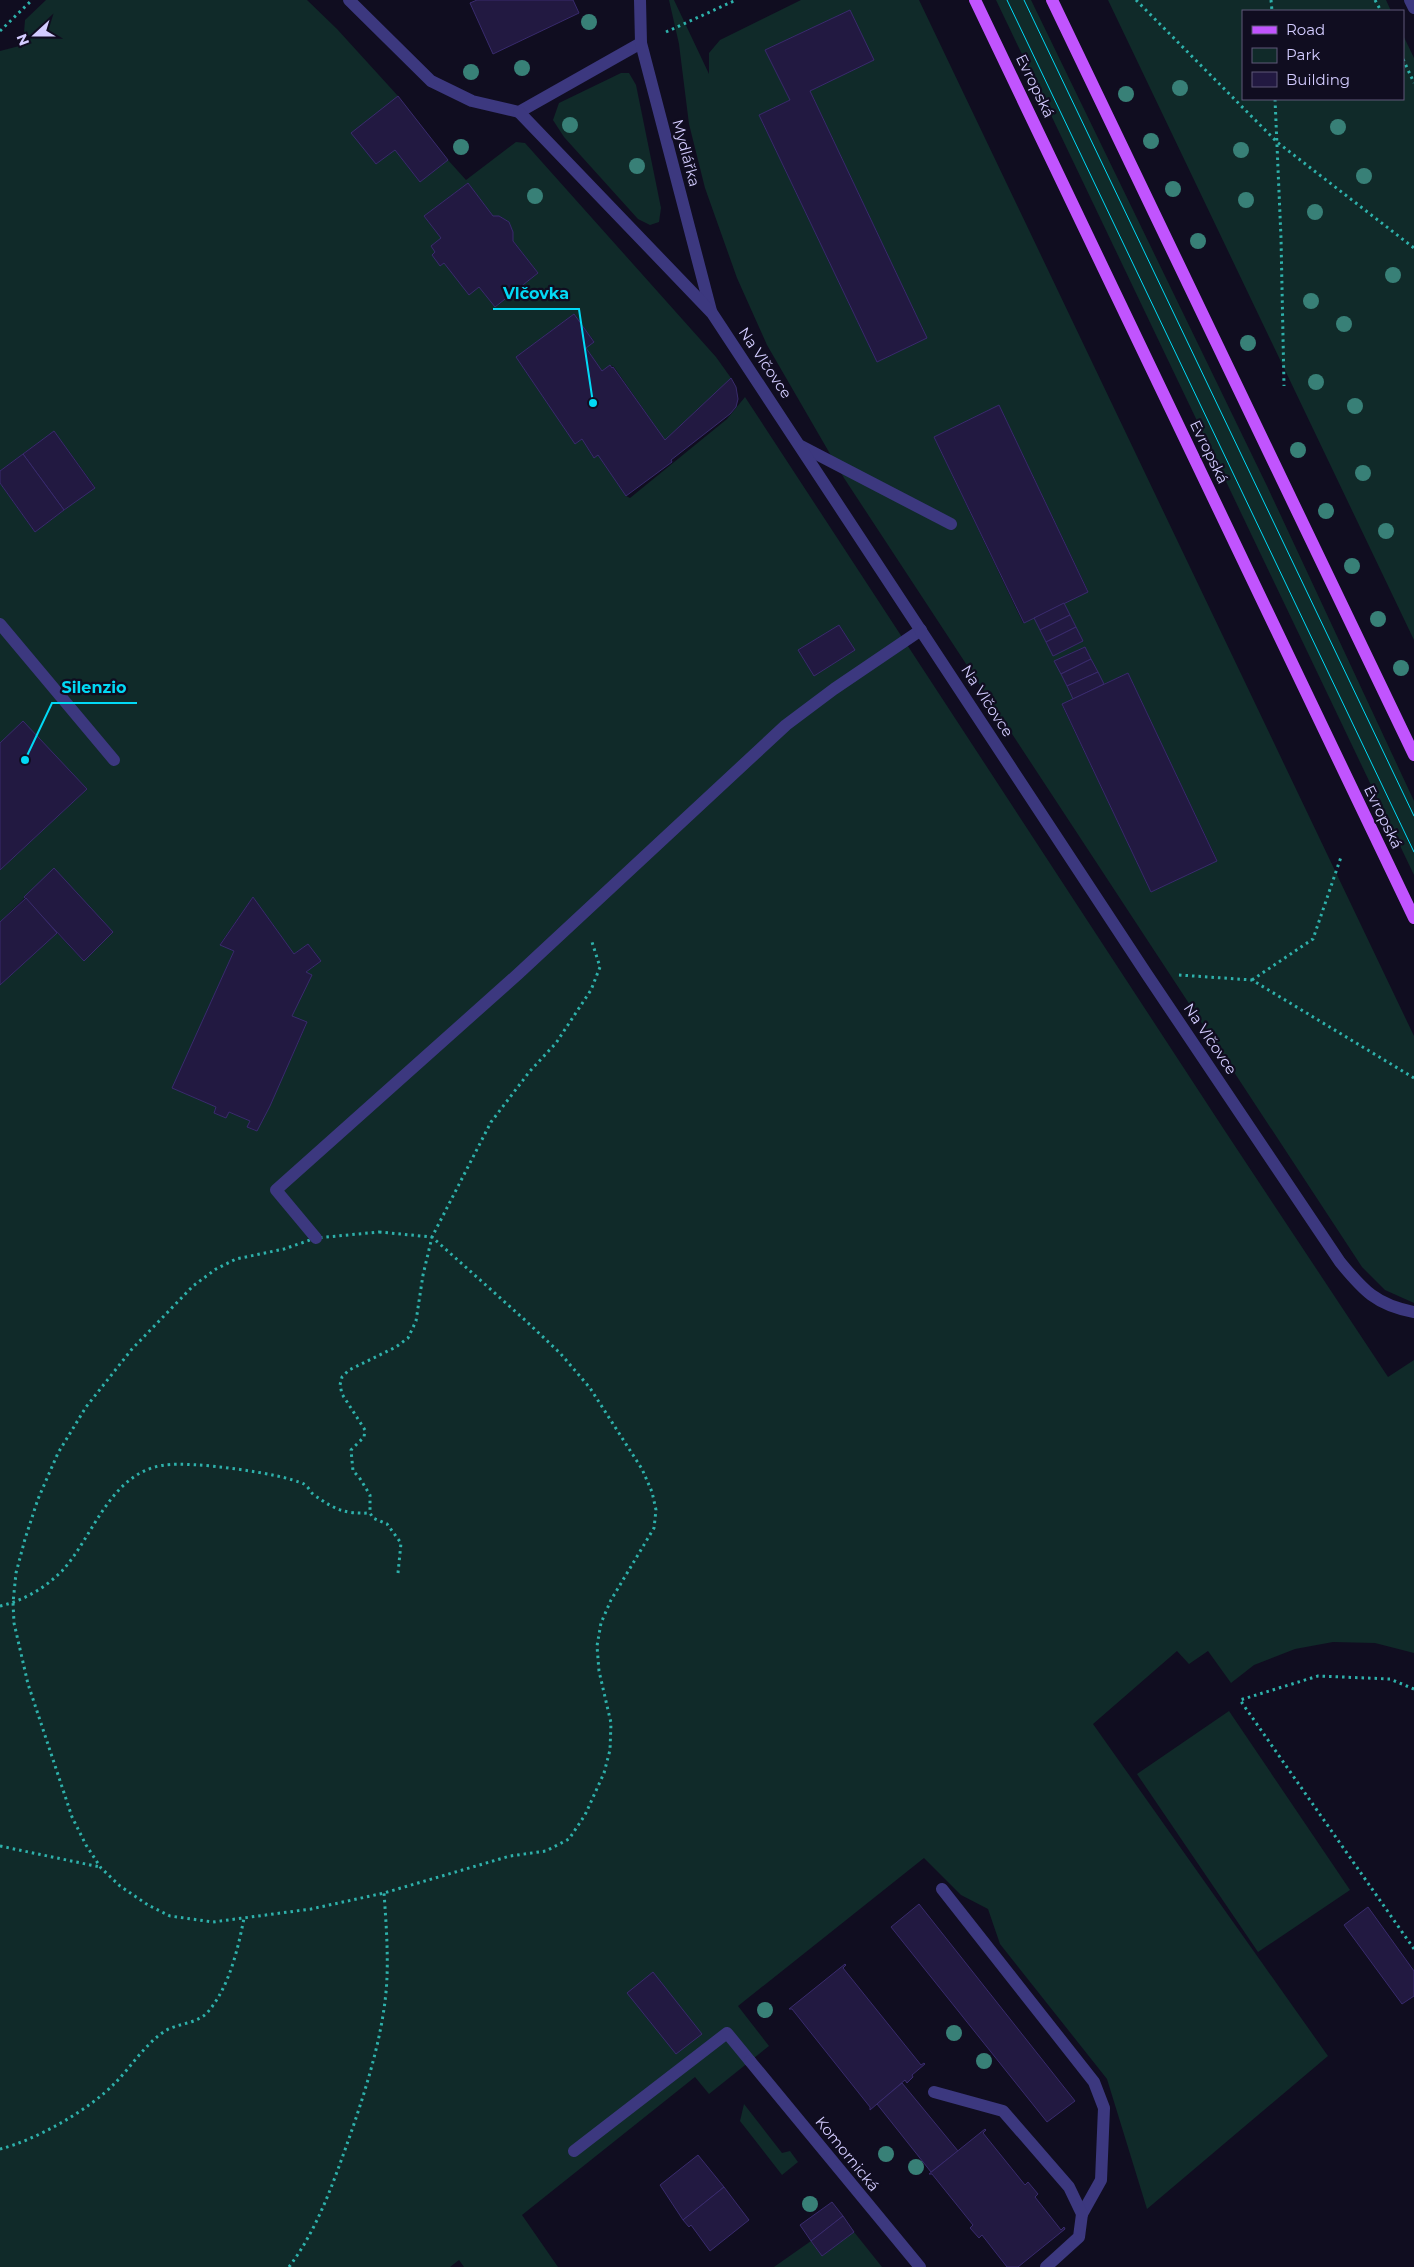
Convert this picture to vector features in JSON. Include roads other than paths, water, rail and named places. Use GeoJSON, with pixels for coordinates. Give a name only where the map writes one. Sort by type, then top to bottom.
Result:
{"type":"FeatureCollection","features":[{"type":"Feature","properties":{"kind":"main road","name":"Evropská"},"geometry":{"type":"LineString","coordinates":[[976,0],[1414,918]]}},
{"type":"Feature","properties":{"kind":"main road"},"geometry":{"type":"LineString","coordinates":[[1052,0],[1414,754]]}},
{"type":"Feature","properties":{"kind":"street"},"geometry":{"type":"LineString","coordinates":[[349,0],[431,81],[472,101],[519,112],[641,44]]}},
{"type":"Feature","properties":{"kind":"street","name":"Mydlářka"},"geometry":{"type":"LineString","coordinates":[[640,0],[641,44],[712,313]]}},
{"type":"Feature","properties":{"kind":"street"},"geometry":{"type":"LineString","coordinates":[[1410,0],[1414,8]]}},
{"type":"Feature","properties":{"kind":"street","name":"Na Vlčovce"},"geometry":{"type":"LineString","coordinates":[[519,112],[712,313],[1146,973],[1340,1262],[1365,1292],[1397,1309],[1414,1312]]}},
{"type":"Feature","properties":{"kind":"street"},"geometry":{"type":"LineString","coordinates":[[801,446],[951,524]]}},
{"type":"Feature","properties":{"kind":"street"},"geometry":{"type":"LineString","coordinates":[[0,624],[114,760]]}},
{"type":"Feature","properties":{"kind":"street"},"geometry":{"type":"LineString","coordinates":[[316,1238],[276,1190],[581,916],[786,725],[834,688],[922,630]]}},
{"type":"Feature","properties":{"kind":"street"},"geometry":{"type":"LineString","coordinates":[[942,1889],[1094,2082],[1104,2108],[1101,2180],[1082,2214],[1078,2237],[1046,2267]]}},
{"type":"Feature","properties":{"kind":"street","name":"Komornická"},"geometry":{"type":"LineString","coordinates":[[574,2151],[727,2033],[920,2267]]}},
{"type":"Feature","properties":{"kind":"street"},"geometry":{"type":"LineString","coordinates":[[934,2092],[1003,2111],[1069,2186],[1082,2214]]}},
{"type":"Feature","properties":{"kind":"tram line"},"geometry":{"type":"LineString","coordinates":[[1007,0],[1414,852]]}},
{"type":"Feature","properties":{"kind":"tram line"},"geometry":{"type":"LineString","coordinates":[[1024,0],[1414,816]]}},
{"type":"Feature","properties":{"kind":"place","name":"Vlčovka"},"geometry":{"type":"Point","coordinates":[593,403]}},
{"type":"Feature","properties":{"kind":"place","name":"Silenzio"},"geometry":{"type":"Point","coordinates":[25,760]}}]}
